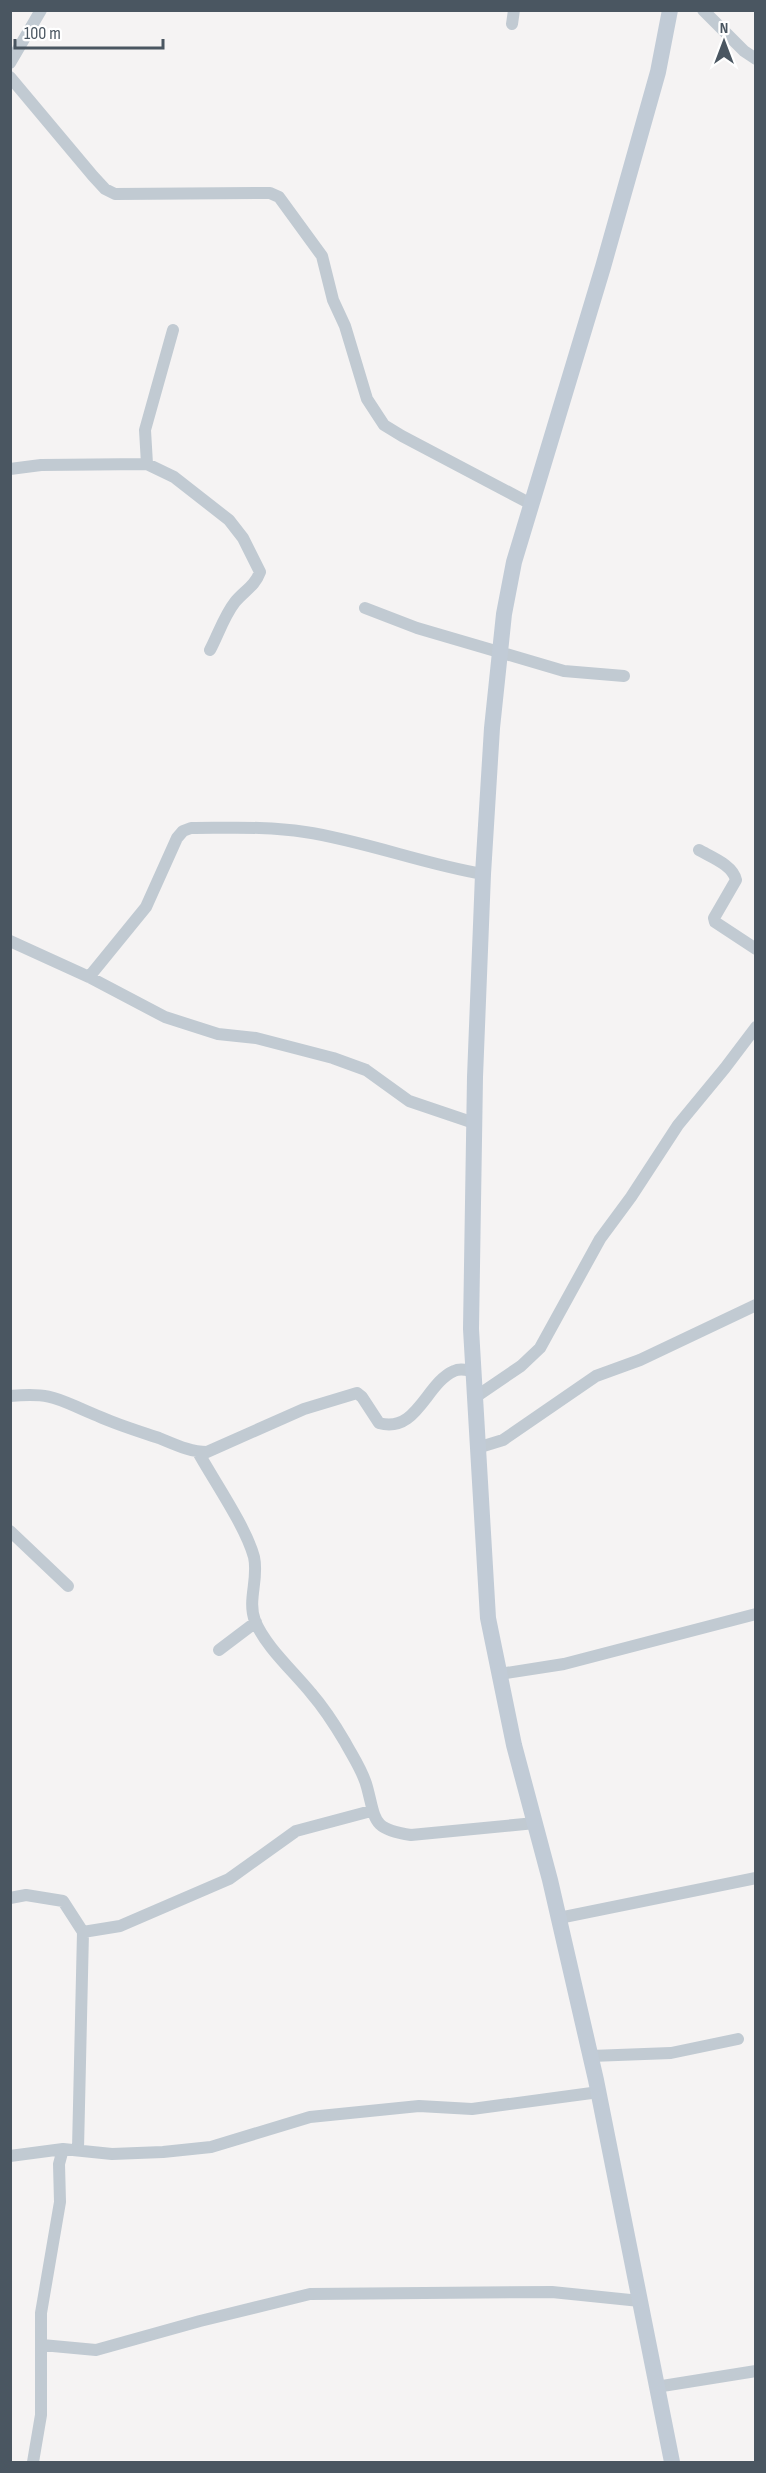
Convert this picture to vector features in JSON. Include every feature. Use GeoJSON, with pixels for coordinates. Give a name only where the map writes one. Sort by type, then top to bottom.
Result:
{"type":"FeatureCollection","features":[{"type":"Feature","properties":{"kind":"main road"},"geometry":{"type":"LineString","coordinates":[[670,10],[658,72],[603,267],[514,562],[500,651],[492,728],[483,874],[474,1123],[471,1329],[488,1618],[514,1746],[559,1918],[599,2092],[672,2463]]}},
{"type":"Feature","properties":{"kind":"street"},"geometry":{"type":"LineString","coordinates":[[10,63],[15,49],[41,10]]}},
{"type":"Feature","properties":{"kind":"street"},"geometry":{"type":"LineString","coordinates":[[512,24],[514,10]]}},
{"type":"Feature","properties":{"kind":"street"},"geometry":{"type":"LineString","coordinates":[[703,10],[744,51],[756,59]]}},
{"type":"Feature","properties":{"kind":"street"},"geometry":{"type":"LineString","coordinates":[[10,77],[93,176],[105,189],[115,194],[270,193],[279,197],[322,256],[333,300],[345,326],[367,399],[377,417],[384,425],[402,436],[531,504]]}},
{"type":"Feature","properties":{"kind":"street"},"geometry":{"type":"LineString","coordinates":[[147,464],[145,430],[173,330]]}},
{"type":"Feature","properties":{"kind":"street"},"geometry":{"type":"LineString","coordinates":[[10,469],[41,465],[147,464],[174,477],[229,520],[243,538],[260,572],[257,580],[229,610],[210,650]]}},
{"type":"Feature","properties":{"kind":"street"},"geometry":{"type":"LineString","coordinates":[[365,608],[417,628],[564,671],[624,676]]}},
{"type":"Feature","properties":{"kind":"street"},"geometry":{"type":"LineString","coordinates":[[89,977],[146,907],[177,838],[183,831],[191,828],[248,827],[306,832],[431,864],[483,874]]}},
{"type":"Feature","properties":{"kind":"street"},"geometry":{"type":"LineString","coordinates":[[699,850],[731,869],[735,874],[736,880],[714,918],[715,922],[756,948]]}},
{"type":"Feature","properties":{"kind":"street"},"geometry":{"type":"LineString","coordinates":[[10,941],[89,977],[165,1017],[218,1034],[256,1038],[333,1058],[366,1070],[409,1101],[474,1123]]}},
{"type":"Feature","properties":{"kind":"street"},"geometry":{"type":"LineString","coordinates":[[474,1398],[521,1366],[540,1348],[600,1239],[631,1197],[678,1125],[756,1026]]}},
{"type":"Feature","properties":{"kind":"street"},"geometry":{"type":"LineString","coordinates":[[477,1448],[503,1440],[596,1376],[640,1360],[756,1305]]}},
{"type":"Feature","properties":{"kind":"street"},"geometry":{"type":"LineString","coordinates":[[10,1396],[39,1394],[60,1398],[98,1416],[198,1452],[217,1449],[304,1409],[357,1393],[362,1396],[379,1423],[394,1425],[413,1413],[453,1371],[460,1369],[472,1371]]}},
{"type":"Feature","properties":{"kind":"street"},"geometry":{"type":"LineString","coordinates":[[198,1452],[251,1549],[257,1575],[253,1599],[256,1622],[338,1731],[360,1769],[367,1788],[371,1811],[385,1828],[411,1835],[535,1823]]}},
{"type":"Feature","properties":{"kind":"street"},"geometry":{"type":"LineString","coordinates":[[10,1531],[68,1586]]}},
{"type":"Feature","properties":{"kind":"street"},"geometry":{"type":"LineString","coordinates":[[500,1674],[590,1658],[756,1614]]}},
{"type":"Feature","properties":{"kind":"street"},"geometry":{"type":"LineString","coordinates":[[219,1650],[256,1622]]}},
{"type":"Feature","properties":{"kind":"street"},"geometry":{"type":"LineString","coordinates":[[83,1932],[120,1926],[229,1879],[296,1832],[371,1811]]}},
{"type":"Feature","properties":{"kind":"street"},"geometry":{"type":"LineString","coordinates":[[559,1918],[756,1878]]}},
{"type":"Feature","properties":{"kind":"street"},"geometry":{"type":"LineString","coordinates":[[10,1898],[26,1895],[63,1900],[83,1932],[78,2149]]}},
{"type":"Feature","properties":{"kind":"street"},"geometry":{"type":"LineString","coordinates":[[591,2056],[671,2053],[738,2039]]}},
{"type":"Feature","properties":{"kind":"street"},"geometry":{"type":"LineString","coordinates":[[10,2156],[63,2149],[112,2154],[211,2147],[310,2117],[419,2106],[472,2109],[599,2092]]}},
{"type":"Feature","properties":{"kind":"street"},"geometry":{"type":"LineString","coordinates":[[33,2463],[41,2415],[41,2313],[60,2202],[58,2164],[63,2149]]}},
{"type":"Feature","properties":{"kind":"street"},"geometry":{"type":"LineString","coordinates":[[42,2345],[96,2350],[310,2294],[552,2292],[640,2301]]}},
{"type":"Feature","properties":{"kind":"street"},"geometry":{"type":"LineString","coordinates":[[656,2387],[756,2371]]}}]}
